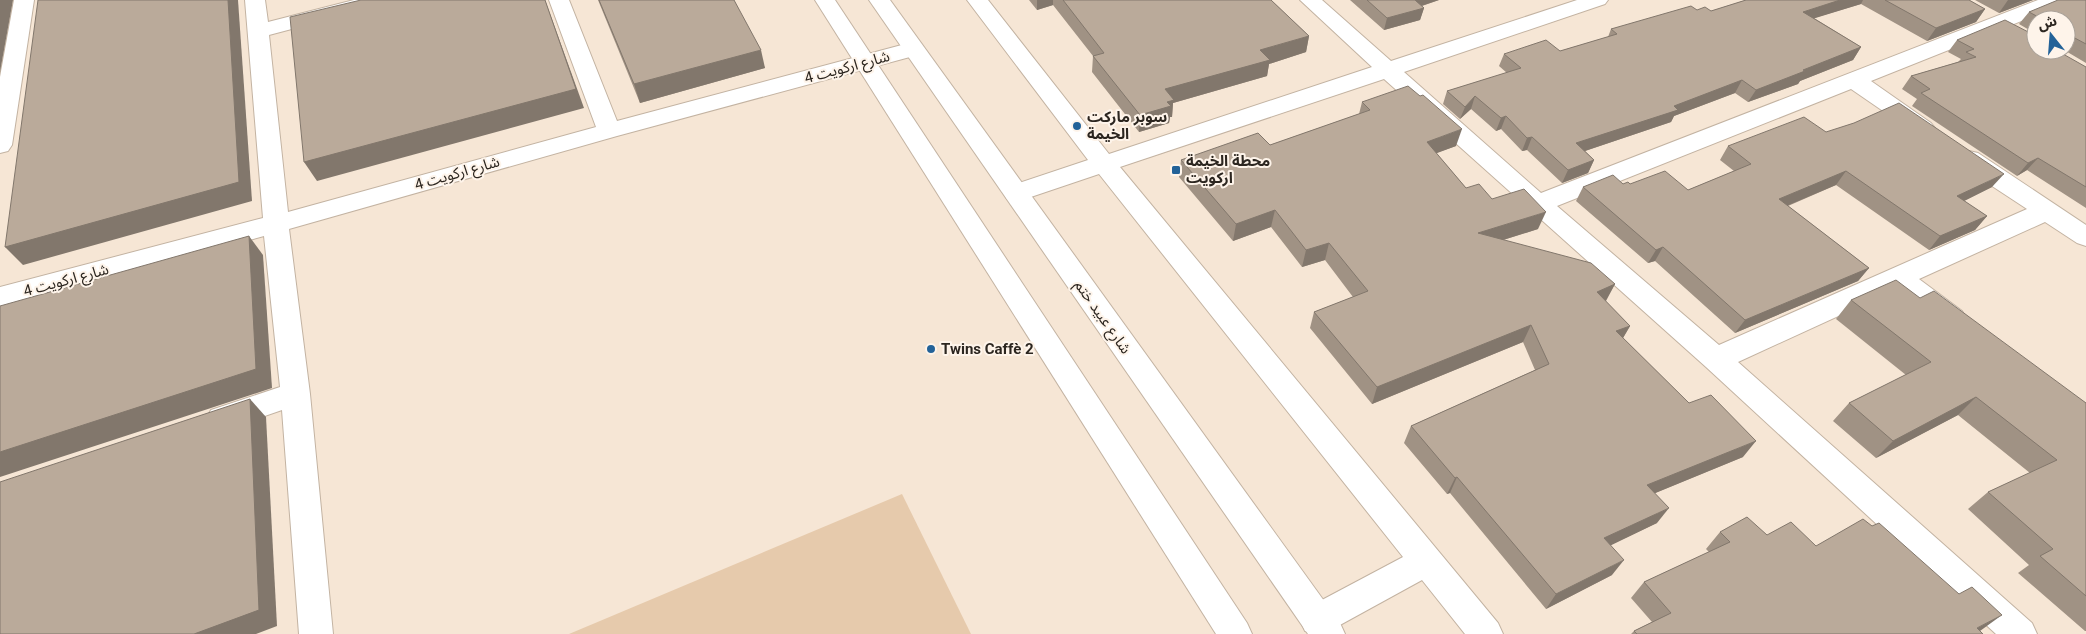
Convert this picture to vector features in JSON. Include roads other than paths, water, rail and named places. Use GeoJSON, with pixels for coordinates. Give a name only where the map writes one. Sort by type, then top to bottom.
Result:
{"type":"FeatureCollection","features":[{"type":"Feature","properties":{"kind":"street"},"geometry":{"type":"LineString","coordinates":[[256,0],[276,224],[295,394],[312,633]]}},
{"type":"Feature","properties":{"kind":"street"},"geometry":{"type":"LineString","coordinates":[[258,31],[380,0]]}},
{"type":"Feature","properties":{"kind":"street"},"geometry":{"type":"LineString","coordinates":[[559,0],[609,131]]}},
{"type":"Feature","properties":{"kind":"street"},"geometry":{"type":"LineString","coordinates":[[825,0],[1234,634]]}},
{"type":"Feature","properties":{"kind":"street","name":"شارع عبيد ختم"},"geometry":{"type":"LineString","coordinates":[[879,0],[1323,627]]}},
{"type":"Feature","properties":{"kind":"street"},"geometry":{"type":"LineString","coordinates":[[977,0],[1106,165],[1486,634]]}},
{"type":"Feature","properties":{"kind":"street"},"geometry":{"type":"LineString","coordinates":[[1310,0],[1386,70],[1716,359],[2020,634]]}},
{"type":"Feature","properties":{"kind":"street"},"geometry":{"type":"LineString","coordinates":[[1016,194],[1598,0]]}},
{"type":"Feature","properties":{"kind":"street"},"geometry":{"type":"LineString","coordinates":[[1538,204],[2057,0]]}},
{"type":"Feature","properties":{"kind":"street"},"geometry":{"type":"LineString","coordinates":[[0,9],[24,2],[0,145]]}},
{"type":"Feature","properties":{"kind":"street"},"geometry":{"type":"LineString","coordinates":[[1973,10],[2021,37]]}},
{"type":"Feature","properties":{"kind":"street","name":"شارع اركويت 4"},"geometry":{"type":"LineString","coordinates":[[0,297],[276,224],[913,49]]}},
{"type":"Feature","properties":{"kind":"street"},"geometry":{"type":"LineString","coordinates":[[1852,79],[2086,237]]}},
{"type":"Feature","properties":{"kind":"street"},"geometry":{"type":"LineString","coordinates":[[1716,359],[2046,211]]}},
{"type":"Feature","properties":{"kind":"street"},"geometry":{"type":"LineString","coordinates":[[1897,277],[1976,336]]}},
{"type":"Feature","properties":{"kind":"street"},"geometry":{"type":"LineString","coordinates":[[194,428],[295,394]]}},
{"type":"Feature","properties":{"kind":"street"},"geometry":{"type":"LineString","coordinates":[[1323,627],[1426,561]]}},
{"type":"Feature","properties":{"kind":"place","name":"سوبر ماركت الخيمة"},"geometry":{"type":"Point","coordinates":[1077,126]}},
{"type":"Feature","properties":{"kind":"place","name":"محطة الخيمة اركويت"},"geometry":{"type":"Point","coordinates":[1176,170]}},
{"type":"Feature","properties":{"kind":"place","name":"Twins Caffè 2"},"geometry":{"type":"Point","coordinates":[931,349]}}]}
